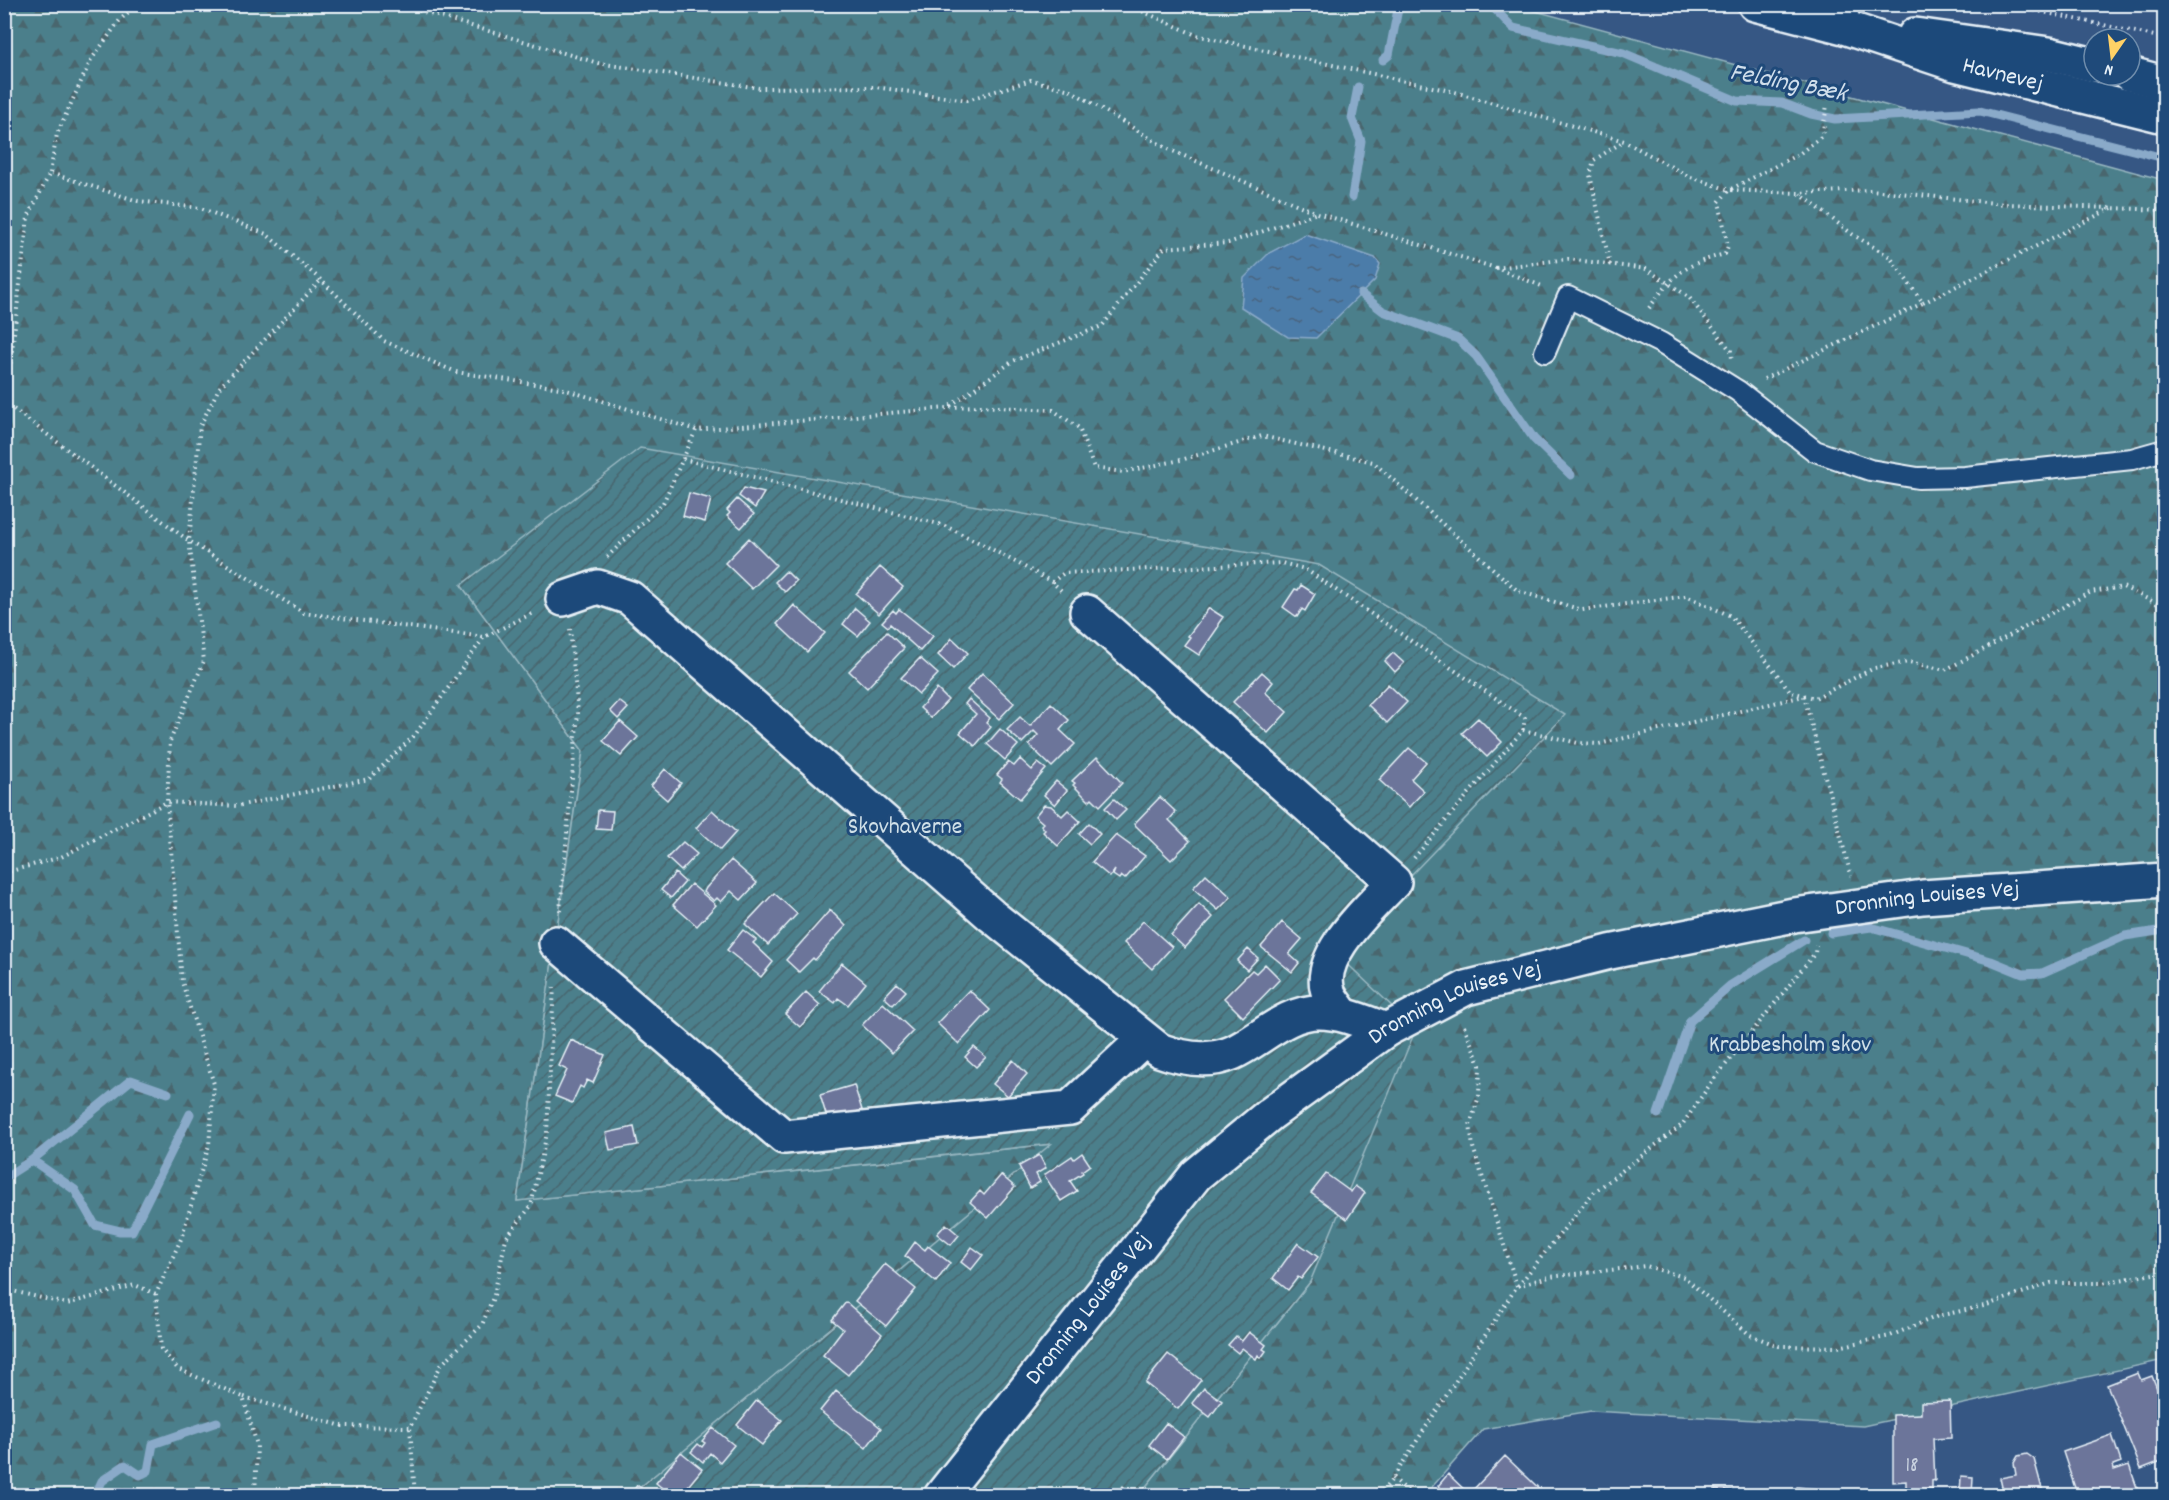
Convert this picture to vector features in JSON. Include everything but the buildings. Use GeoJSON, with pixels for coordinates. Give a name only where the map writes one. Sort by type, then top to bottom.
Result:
{"type":"FeatureCollection","features":[{"type":"Feature","properties":{"kind":"street","name":"Havnevej"},"geometry":{"type":"LineString","coordinates":[[1755,4],[1847,16],[2082,62]]}},
{"type":"Feature","properties":{"kind":"street","name":"Havnevej"},"geometry":{"type":"LineString","coordinates":[[1847,16],[1955,64],[2164,116]]}},
{"type":"Feature","properties":{"kind":"street"},"geometry":{"type":"LineString","coordinates":[[2142,78],[2164,83]]}},
{"type":"Feature","properties":{"kind":"street"},"geometry":{"type":"LineString","coordinates":[[563,599],[598,587],[630,598],[992,915],[1143,1040],[1159,1050],[1178,1057],[1206,1058],[1231,1054],[1279,1024],[1317,1011],[1342,1014],[1386,1030]]}},
{"type":"Feature","properties":{"kind":"street"},"geometry":{"type":"LineString","coordinates":[[1087,612],[1394,882],[1336,946],[1329,962],[1328,992],[1342,1014]]}},
{"type":"Feature","properties":{"kind":"street","name":"Dronning Louises Vej"},"geometry":{"type":"LineString","coordinates":[[941,1496],[1196,1175],[1269,1115],[1386,1030],[1450,996],[1466,988],[1610,952],[1814,912],[1923,897],[2164,880]]}},
{"type":"Feature","properties":{"kind":"street"},"geometry":{"type":"LineString","coordinates":[[556,943],[784,1137],[1070,1108],[1143,1040]]}},
{"type":"Feature","properties":{"kind":"lane"},"geometry":{"type":"LineString","coordinates":[[1545,352],[1568,297],[1661,344],[1738,391],[1815,451],[1869,470],[1918,478],[1965,477],[2132,459],[2164,450]]}},
{"type":"Feature","properties":{"kind":"path"},"geometry":{"type":"LineString","coordinates":[[4,417],[28,217],[50,173],[57,134],[91,60],[120,20],[137,4]]}},
{"type":"Feature","properties":{"kind":"path"},"geometry":{"type":"LineString","coordinates":[[396,4],[598,63],[759,88],[876,87],[966,100],[1031,80],[1071,90],[1168,149],[1317,213],[1496,268],[1568,297]]}},
{"type":"Feature","properties":{"kind":"path"},"geometry":{"type":"LineString","coordinates":[[1126,4],[1196,35],[1455,92],[1624,141],[1688,176],[1729,190],[1799,193],[1871,190],[2004,204],[2164,210]]}},
{"type":"Feature","properties":{"kind":"path"},"geometry":{"type":"LineString","coordinates":[[2005,4],[2164,38]]}},
{"type":"Feature","properties":{"kind":"path"},"geometry":{"type":"LineString","coordinates":[[1649,309],[1668,283],[1681,270],[1725,254],[1728,246],[1719,202],[1729,190],[1799,154],[1822,136],[1827,105]]}},
{"type":"Feature","properties":{"kind":"path"},"geometry":{"type":"LineString","coordinates":[[1610,265],[1590,175],[1594,160],[1624,141]]}},
{"type":"Feature","properties":{"kind":"path"},"geometry":{"type":"LineString","coordinates":[[50,173],[138,201],[200,208],[266,234],[321,280],[384,340],[456,372],[560,388],[696,430],[980,406],[1053,410],[1079,428],[1094,468],[1123,472],[1181,460],[1262,436],[1373,462],[1518,591],[1582,610],[1686,596],[1731,616],[1791,692],[1804,696],[1815,698],[1874,668],[1909,662],[1945,670],[2091,592],[2123,586],[2158,604],[2164,603]]}},
{"type":"Feature","properties":{"kind":"path"},"geometry":{"type":"LineString","coordinates":[[1799,193],[1852,234],[1890,257],[1923,303]]}},
{"type":"Feature","properties":{"kind":"path"},"geometry":{"type":"LineString","coordinates":[[1496,268],[1568,260],[1646,269],[1688,296],[1731,351],[1738,391],[1923,303],[2113,208]]}},
{"type":"Feature","properties":{"kind":"path"},"geometry":{"type":"LineString","coordinates":[[948,408],[1013,361],[1102,326],[1164,248],[1228,243],[1317,213]]}},
{"type":"Feature","properties":{"kind":"path"},"geometry":{"type":"LineString","coordinates":[[321,280],[219,387],[200,426],[189,541],[204,661],[170,741],[167,802],[182,982],[214,1083],[209,1145],[181,1239],[156,1293],[161,1349],[178,1369],[243,1397],[342,1426],[410,1427]]}},
{"type":"Feature","properties":{"kind":"path"},"geometry":{"type":"LineString","coordinates":[[6,403],[189,541],[304,613],[484,637]]}},
{"type":"Feature","properties":{"kind":"path"},"geometry":{"type":"LineString","coordinates":[[605,559],[663,504],[696,430]]}},
{"type":"Feature","properties":{"kind":"path"},"geometry":{"type":"LineString","coordinates":[[683,459],[943,525],[1052,582],[1087,612]]}},
{"type":"Feature","properties":{"kind":"path"},"geometry":{"type":"LineString","coordinates":[[1052,582],[1064,573],[1282,563],[1305,569],[1525,718],[1523,730],[1394,882]]}},
{"type":"Feature","properties":{"kind":"path"},"geometry":{"type":"LineString","coordinates":[[4,873],[61,857],[167,802],[237,806],[369,779],[415,735],[484,637],[563,599],[571,634],[578,713],[570,819],[556,943],[548,1132],[531,1206],[506,1238],[494,1295],[482,1325],[441,1365],[410,1427],[415,1496]]}},
{"type":"Feature","properties":{"kind":"path"},"geometry":{"type":"LineString","coordinates":[[1523,730],[1578,743],[1599,744],[1804,696]]}},
{"type":"Feature","properties":{"kind":"path"},"geometry":{"type":"LineString","coordinates":[[1804,696],[1858,906]]}},
{"type":"Feature","properties":{"kind":"path"},"geometry":{"type":"LineString","coordinates":[[1379,1496],[1393,1478],[1517,1286],[1593,1193],[1682,1125],[1711,1083],[1815,953],[1814,912]]}},
{"type":"Feature","properties":{"kind":"path"},"geometry":{"type":"LineString","coordinates":[[1450,996],[1480,1065],[1479,1096],[1470,1125],[1473,1147],[1517,1286]]}},
{"type":"Feature","properties":{"kind":"path"},"geometry":{"type":"LineString","coordinates":[[1517,1286],[1549,1277],[1646,1266],[1684,1277],[1750,1335],[1779,1346],[1838,1347],[1890,1336],[1938,1316],[1984,1306],[2051,1283],[2102,1283],[2164,1272]]}},
{"type":"Feature","properties":{"kind":"path"},"geometry":{"type":"LineString","coordinates":[[4,1289],[67,1304],[135,1285],[156,1293]]}},
{"type":"Feature","properties":{"kind":"path"},"geometry":{"type":"LineString","coordinates":[[243,1397],[257,1445],[255,1496]]}},
{"type":"Feature","properties":{"kind":"path"},"geometry":{"type":"LineString","coordinates":[[1393,1478],[1413,1496]]}},
{"type":"Feature","properties":{"kind":"green space","name":"Krabbesholm skov"},"geometry":{"type":"Polygon","coordinates":[[[5,5],[1513,5],[2164,180],[2164,1360],[1863,1426],[1591,1411],[1483,1429],[1425,1495],[1139,1495],[1310,1282],[461,585],[583,751],[517,1201],[1052,1144],[631,1495],[5,1496],[5,5]]]}},
{"type":"Feature","properties":{"kind":"green space","name":"Skovhaverne"},"geometry":{"type":"Polygon","coordinates":[[[640,448],[1319,565],[1565,715],[1336,953],[1416,1029],[1310,1282],[1139,1495],[631,1495],[1051,1144],[517,1201],[583,751],[461,585],[640,448]]]}},
{"type":"Feature","properties":{"kind":"water"},"geometry":{"type":"Polygon","coordinates":[[[1305,234],[1375,258],[1380,264],[1375,280],[1316,338],[1288,337],[1241,307],[1244,278],[1269,253],[1305,234]]]}},
{"type":"Feature","properties":{"kind":"waterway"},"geometry":{"type":"LineString","coordinates":[[1383,60],[1389,55],[1401,4]]}},
{"type":"Feature","properties":{"kind":"waterway","name":"Felding Bæk"},"geometry":{"type":"LineString","coordinates":[[1490,4],[1513,28],[1623,53],[1737,101],[1782,103],[1811,114],[1835,119],[1980,111],[2164,158]]}},
{"type":"Feature","properties":{"kind":"waterway"},"geometry":{"type":"LineString","coordinates":[[1352,197],[1361,141],[1352,118],[1358,87]]}},
{"type":"Feature","properties":{"kind":"waterway"},"geometry":{"type":"LineString","coordinates":[[1361,294],[1383,311],[1458,339],[1476,356],[1534,439],[1571,475]]}},
{"type":"Feature","properties":{"kind":"waterway"},"geometry":{"type":"LineString","coordinates":[[1831,933],[1871,927],[1991,961],[2023,974],[2042,973],[2125,936],[2164,930]]}},
{"type":"Feature","properties":{"kind":"waterway"},"geometry":{"type":"LineString","coordinates":[[1658,1114],[1690,1021],[1731,985],[1804,940]]}},
{"type":"Feature","properties":{"kind":"waterway"},"geometry":{"type":"LineString","coordinates":[[4,1178],[32,1160],[131,1080],[168,1093]]}},
{"type":"Feature","properties":{"kind":"waterway"},"geometry":{"type":"LineString","coordinates":[[32,1160],[75,1190],[95,1225],[120,1231],[132,1231],[190,1114]]}},
{"type":"Feature","properties":{"kind":"waterway"},"geometry":{"type":"LineString","coordinates":[[95,1496],[102,1481],[125,1465],[140,1475],[148,1471],[153,1444],[217,1422]]}}]}
